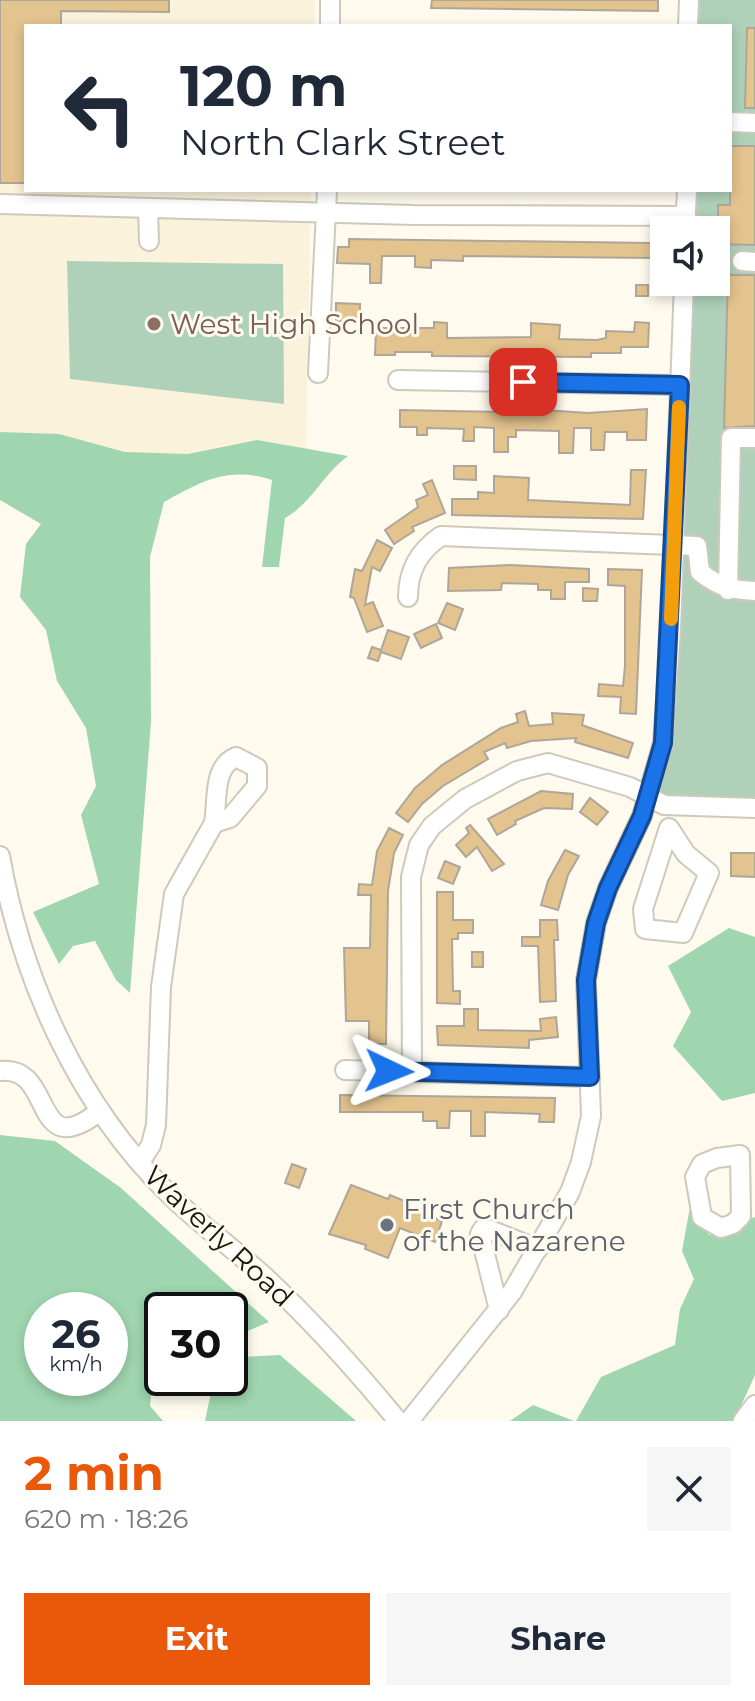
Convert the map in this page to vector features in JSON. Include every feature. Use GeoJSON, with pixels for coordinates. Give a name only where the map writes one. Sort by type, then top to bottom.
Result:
{"type":"FeatureCollection","features":[{"type":"Feature","properties":{"kind":"street"},"geometry":{"type":"LineString","coordinates":[[330,0],[330,24]]}},
{"type":"Feature","properties":{"kind":"street"},"geometry":{"type":"LineString","coordinates":[[688,24],[689,0]]}},
{"type":"Feature","properties":{"kind":"street"},"geometry":{"type":"LineString","coordinates":[[732,122],[755,123]]}},
{"type":"Feature","properties":{"kind":"street"},"geometry":{"type":"LineString","coordinates":[[216,192],[217,209]]}},
{"type":"Feature","properties":{"kind":"street"},"geometry":{"type":"LineString","coordinates":[[318,373],[327,192]]}},
{"type":"Feature","properties":{"kind":"street"},"geometry":{"type":"LineString","coordinates":[[686,216],[687,192]]}},
{"type":"Feature","properties":{"kind":"street"},"geometry":{"type":"LineString","coordinates":[[0,204],[650,222]]}},
{"type":"Feature","properties":{"kind":"street"},"geometry":{"type":"LineString","coordinates":[[148,208],[149,241]]}},
{"type":"Feature","properties":{"kind":"street"},"geometry":{"type":"LineString","coordinates":[[409,1421],[423,1399],[499,1310],[570,1192],[581,1162],[591,1116],[586,980],[596,923],[656,801],[663,743],[683,296]]}},
{"type":"Feature","properties":{"kind":"street"},"geometry":{"type":"LineString","coordinates":[[398,380],[680,385]]}},
{"type":"Feature","properties":{"kind":"street"},"geometry":{"type":"LineString","coordinates":[[728,590],[731,438],[755,438]]}},
{"type":"Feature","properties":{"kind":"street"},"geometry":{"type":"LineString","coordinates":[[408,597],[408,580],[423,548],[441,536],[697,546],[700,572],[728,590],[755,591]]}},
{"type":"Feature","properties":{"kind":"street"},"geometry":{"type":"LineString","coordinates":[[412,1072],[411,877],[419,845],[432,826],[465,799],[517,771],[548,763],[598,775],[656,801],[755,808]]}},
{"type":"Feature","properties":{"kind":"street"},"geometry":{"type":"LineString","coordinates":[[656,801],[686,854],[709,873],[683,933],[645,929],[643,909],[669,828]]}},
{"type":"Feature","properties":{"kind":"street"},"geometry":{"type":"LineString","coordinates":[[140,1162],[151,1145],[156,1125],[161,987],[174,894],[214,823]]}},
{"type":"Feature","properties":{"kind":"street","name":"Waverly Road"},"geometry":{"type":"LineString","coordinates":[[0,856],[20,945],[60,1039],[100,1111],[169,1194],[301,1313],[398,1421]]}},
{"type":"Feature","properties":{"kind":"street"},"geometry":{"type":"LineString","coordinates":[[345,1070],[590,1077]]}},
{"type":"Feature","properties":{"kind":"street"},"geometry":{"type":"LineString","coordinates":[[0,1071],[19,1071],[28,1078],[52,1124],[61,1128],[86,1122],[100,1111]]}},
{"type":"Feature","properties":{"kind":"street"},"geometry":{"type":"LineString","coordinates":[[499,1310],[479,1244],[483,1229],[538,1249]]}},
{"type":"Feature","properties":{"kind":"street"},"geometry":{"type":"LineString","coordinates":[[743,1421],[755,1405]]}},
{"type":"Feature","properties":{"kind":"shaded area","name":"West High School"},"geometry":{"type":"Polygon","coordinates":[[[0,0],[315,0],[314,24],[24,24],[24,192],[311,192],[306,461],[0,458],[0,0]]]}},
{"type":"Feature","properties":{"kind":"green space"},"geometry":{"type":"Polygon","coordinates":[[[689,0],[755,0],[755,806],[649,796],[655,777],[683,296],[730,296],[730,216],[686,216],[687,192],[732,192],[732,24],[688,24],[689,0]]]}},
{"type":"Feature","properties":{"kind":"green space"},"geometry":{"type":"Polygon","coordinates":[[[67,261],[283,264],[284,404],[70,379],[67,261]]]}},
{"type":"Feature","properties":{"kind":"green space"},"geometry":{"type":"Polygon","coordinates":[[[0,432],[59,434],[125,452],[188,454],[257,440],[348,456],[303,505],[285,518],[279,567],[262,567],[272,480],[242,474],[229,475],[191,487],[164,502],[150,557],[151,722],[130,993],[116,980],[95,941],[73,946],[59,964],[33,912],[99,884],[81,815],[96,786],[86,728],[57,681],[46,630],[20,597],[26,544],[41,524],[0,500],[0,432]]]}},
{"type":"Feature","properties":{"kind":"green space"},"geometry":{"type":"Polygon","coordinates":[[[729,928],[755,937],[755,1093],[722,1101],[673,1046],[691,1012],[668,966],[729,928]]]}},
{"type":"Feature","properties":{"kind":"green space"},"geometry":{"type":"Polygon","coordinates":[[[0,1135],[55,1141],[121,1188],[236,1292],[144,1292],[144,1396],[152,1396],[150,1406],[163,1421],[0,1421],[0,1135]]]}},
{"type":"Feature","properties":{"kind":"green space"},"geometry":{"type":"Polygon","coordinates":[[[690,1207],[709,1235],[755,1217],[755,1375],[734,1421],[576,1421],[601,1377],[675,1345],[680,1309],[694,1279],[682,1251],[690,1207]]]}},
{"type":"Feature","properties":{"kind":"green space"},"geometry":{"type":"Polygon","coordinates":[[[248,1303],[269,1322],[248,1331],[248,1303]]]}},
{"type":"Feature","properties":{"kind":"green space"},"geometry":{"type":"Polygon","coordinates":[[[280,1355],[356,1421],[205,1421],[210,1396],[248,1396],[248,1357],[280,1355]]]}},
{"type":"Feature","properties":{"kind":"green space"},"geometry":{"type":"Polygon","coordinates":[[[533,1405],[574,1421],[510,1421],[533,1405]]]}},
{"type":"Feature","properties":{"kind":"building"},"geometry":{"type":"Polygon","coordinates":[[[0,0],[169,0],[169,12],[61,11],[61,24],[24,24],[24,183],[0,183],[0,0]]]}},
{"type":"Feature","properties":{"kind":"building"},"geometry":{"type":"Polygon","coordinates":[[[432,0],[658,0],[658,11],[431,8],[432,0]]]}},
{"type":"Feature","properties":{"kind":"building"},"geometry":{"type":"Polygon","coordinates":[[[747,28],[755,28],[755,108],[745,108],[747,28]]]}},
{"type":"Feature","properties":{"kind":"building"},"geometry":{"type":"Polygon","coordinates":[[[732,146],[755,146],[755,245],[730,244],[730,216],[718,216],[718,205],[730,205],[732,146]]]}},
{"type":"Feature","properties":{"kind":"building"},"geometry":{"type":"Polygon","coordinates":[[[349,239],[650,243],[650,258],[463,256],[463,261],[431,260],[431,268],[415,267],[415,256],[382,256],[381,283],[370,283],[370,264],[337,263],[338,247],[349,247],[349,239]]]}},
{"type":"Feature","properties":{"kind":"building"},"geometry":{"type":"Polygon","coordinates":[[[730,275],[755,275],[755,426],[724,428],[730,275]]]}},
{"type":"Feature","properties":{"kind":"building"},"geometry":{"type":"Polygon","coordinates":[[[636,285],[648,285],[648,296],[636,296],[636,285]]]}},
{"type":"Feature","properties":{"kind":"building"},"geometry":{"type":"Polygon","coordinates":[[[336,303],[360,304],[360,321],[336,321],[336,303]]]}},
{"type":"Feature","properties":{"kind":"building"},"geometry":{"type":"Polygon","coordinates":[[[434,322],[447,323],[447,338],[531,337],[531,323],[560,325],[559,339],[597,340],[606,338],[606,331],[634,332],[635,322],[649,323],[648,347],[621,347],[621,353],[591,353],[591,357],[432,356],[432,352],[375,355],[376,328],[434,328],[434,322]]]}},
{"type":"Feature","properties":{"kind":"building"},"geometry":{"type":"Polygon","coordinates":[[[502,407],[588,413],[647,409],[646,440],[627,440],[627,432],[605,432],[604,450],[591,450],[591,428],[574,428],[573,453],[559,453],[559,431],[516,430],[516,437],[508,437],[508,452],[494,452],[494,428],[474,427],[474,441],[463,441],[464,429],[427,428],[427,435],[417,435],[417,427],[400,427],[400,410],[502,412],[502,407]]]}},
{"type":"Feature","properties":{"kind":"building"},"geometry":{"type":"Polygon","coordinates":[[[454,466],[476,466],[476,480],[454,479],[454,466]]]}},
{"type":"Feature","properties":{"kind":"building"},"geometry":{"type":"Polygon","coordinates":[[[631,470],[646,470],[643,519],[452,515],[452,499],[478,499],[478,492],[494,493],[494,476],[529,478],[528,500],[630,505],[631,470]]]}},
{"type":"Feature","properties":{"kind":"building"},"geometry":{"type":"Polygon","coordinates":[[[432,480],[445,513],[412,527],[414,531],[394,544],[385,530],[418,507],[416,500],[428,495],[423,484],[432,480]]]}},
{"type":"Feature","properties":{"kind":"building"},"geometry":{"type":"Polygon","coordinates":[[[377,540],[392,548],[380,571],[372,567],[365,605],[373,602],[383,626],[367,632],[354,598],[350,597],[355,569],[362,571],[377,540]]]}},
{"type":"Feature","properties":{"kind":"building"},"geometry":{"type":"Polygon","coordinates":[[[510,565],[589,569],[589,582],[565,582],[565,599],[551,599],[551,590],[538,590],[538,584],[502,583],[501,590],[448,591],[449,568],[510,565]]]}},
{"type":"Feature","properties":{"kind":"building"},"geometry":{"type":"Polygon","coordinates":[[[608,569],[642,570],[636,714],[620,713],[621,697],[598,696],[599,684],[623,686],[625,666],[625,586],[608,585],[608,569]]]}},
{"type":"Feature","properties":{"kind":"building"},"geometry":{"type":"Polygon","coordinates":[[[583,588],[598,589],[597,601],[583,601],[583,588]]]}},
{"type":"Feature","properties":{"kind":"building"},"geometry":{"type":"Polygon","coordinates":[[[447,603],[463,609],[455,630],[438,623],[447,603]]]}},
{"type":"Feature","properties":{"kind":"building"},"geometry":{"type":"Polygon","coordinates":[[[436,624],[442,638],[421,648],[414,634],[436,624]]]}},
{"type":"Feature","properties":{"kind":"building"},"geometry":{"type":"Polygon","coordinates":[[[388,630],[409,637],[401,659],[381,652],[378,661],[368,658],[372,647],[381,650],[388,630]]]}},
{"type":"Feature","properties":{"kind":"building"},"geometry":{"type":"Polygon","coordinates":[[[525,711],[529,726],[553,724],[552,713],[584,715],[582,725],[633,743],[628,758],[575,742],[576,738],[531,741],[507,748],[505,743],[484,752],[488,759],[443,786],[422,804],[408,822],[396,813],[415,788],[442,765],[501,728],[518,722],[516,714],[525,711]]]}},
{"type":"Feature","properties":{"kind":"building"},"geometry":{"type":"Polygon","coordinates":[[[541,791],[573,794],[572,809],[544,808],[515,821],[516,824],[497,835],[488,819],[541,791]]]}},
{"type":"Feature","properties":{"kind":"building"},"geometry":{"type":"Polygon","coordinates":[[[590,798],[608,812],[597,825],[580,812],[590,798]]]}},
{"type":"Feature","properties":{"kind":"building"},"geometry":{"type":"Polygon","coordinates":[[[470,825],[504,864],[492,871],[477,847],[466,857],[456,845],[469,833],[466,828],[470,825]]]}},
{"type":"Feature","properties":{"kind":"building"},"geometry":{"type":"Polygon","coordinates":[[[389,828],[403,835],[394,853],[388,891],[386,1044],[369,1044],[369,1021],[346,1021],[344,948],[370,948],[371,895],[358,895],[359,884],[372,885],[377,851],[389,828]]]}},
{"type":"Feature","properties":{"kind":"building"},"geometry":{"type":"Polygon","coordinates":[[[565,850],[579,856],[568,875],[558,910],[541,905],[548,881],[565,850]]]}},
{"type":"Feature","properties":{"kind":"building"},"geometry":{"type":"Polygon","coordinates":[[[731,853],[755,853],[755,877],[731,876],[731,853]]]}},
{"type":"Feature","properties":{"kind":"building"},"geometry":{"type":"Polygon","coordinates":[[[445,861],[460,867],[453,884],[438,878],[445,861]]]}},
{"type":"Feature","properties":{"kind":"building"},"geometry":{"type":"Polygon","coordinates":[[[437,892],[453,892],[453,920],[473,920],[473,933],[458,933],[458,939],[452,939],[453,991],[460,991],[460,1004],[437,1003],[437,892]]]}},
{"type":"Feature","properties":{"kind":"building"},"geometry":{"type":"Polygon","coordinates":[[[540,920],[557,920],[558,940],[554,940],[556,1001],[540,1002],[538,946],[522,946],[522,937],[540,937],[540,920]]]}},
{"type":"Feature","properties":{"kind":"building"},"geometry":{"type":"Polygon","coordinates":[[[472,952],[483,952],[483,967],[472,967],[472,952]]]}},
{"type":"Feature","properties":{"kind":"building"},"geometry":{"type":"Polygon","coordinates":[[[464,1009],[478,1009],[478,1030],[541,1031],[540,1019],[556,1017],[558,1037],[529,1040],[529,1048],[438,1045],[437,1026],[464,1026],[464,1009]]]}},
{"type":"Feature","properties":{"kind":"building"},"geometry":{"type":"Polygon","coordinates":[[[340,1095],[555,1098],[554,1122],[539,1122],[540,1114],[485,1112],[485,1136],[471,1136],[471,1111],[450,1111],[449,1128],[437,1128],[437,1121],[423,1121],[423,1112],[340,1112],[340,1095]]]}},
{"type":"Feature","properties":{"kind":"building"},"geometry":{"type":"Polygon","coordinates":[[[292,1164],[306,1169],[299,1188],[285,1183],[292,1164]]]}},
{"type":"Feature","properties":{"kind":"building","name":"First Church of the Nazarene"},"geometry":{"type":"Polygon","coordinates":[[[351,1185],[388,1199],[390,1195],[407,1202],[406,1206],[442,1221],[435,1242],[400,1228],[388,1258],[365,1249],[366,1245],[329,1234],[351,1185]]]}},
{"type":"Feature","properties":{"kind":"slow traffic"},"geometry":{"type":"LineString","coordinates":[[671,619],[679,407]]}},
{"type":"Feature","properties":{"kind":"place","name":"West High School"},"geometry":{"type":"Point","coordinates":[154,324]}},
{"type":"Feature","properties":{"kind":"place","name":"First Church of the Nazarene"},"geometry":{"type":"Point","coordinates":[387,1225]}},
{"type":"Feature","properties":{"kind":"route"},"geometry":{"type":"LineString","coordinates":[[389,1071],[590,1077],[586,980],[596,923],[608,888],[642,816],[663,743],[671,629],[680,385],[523,382]]}}]}
